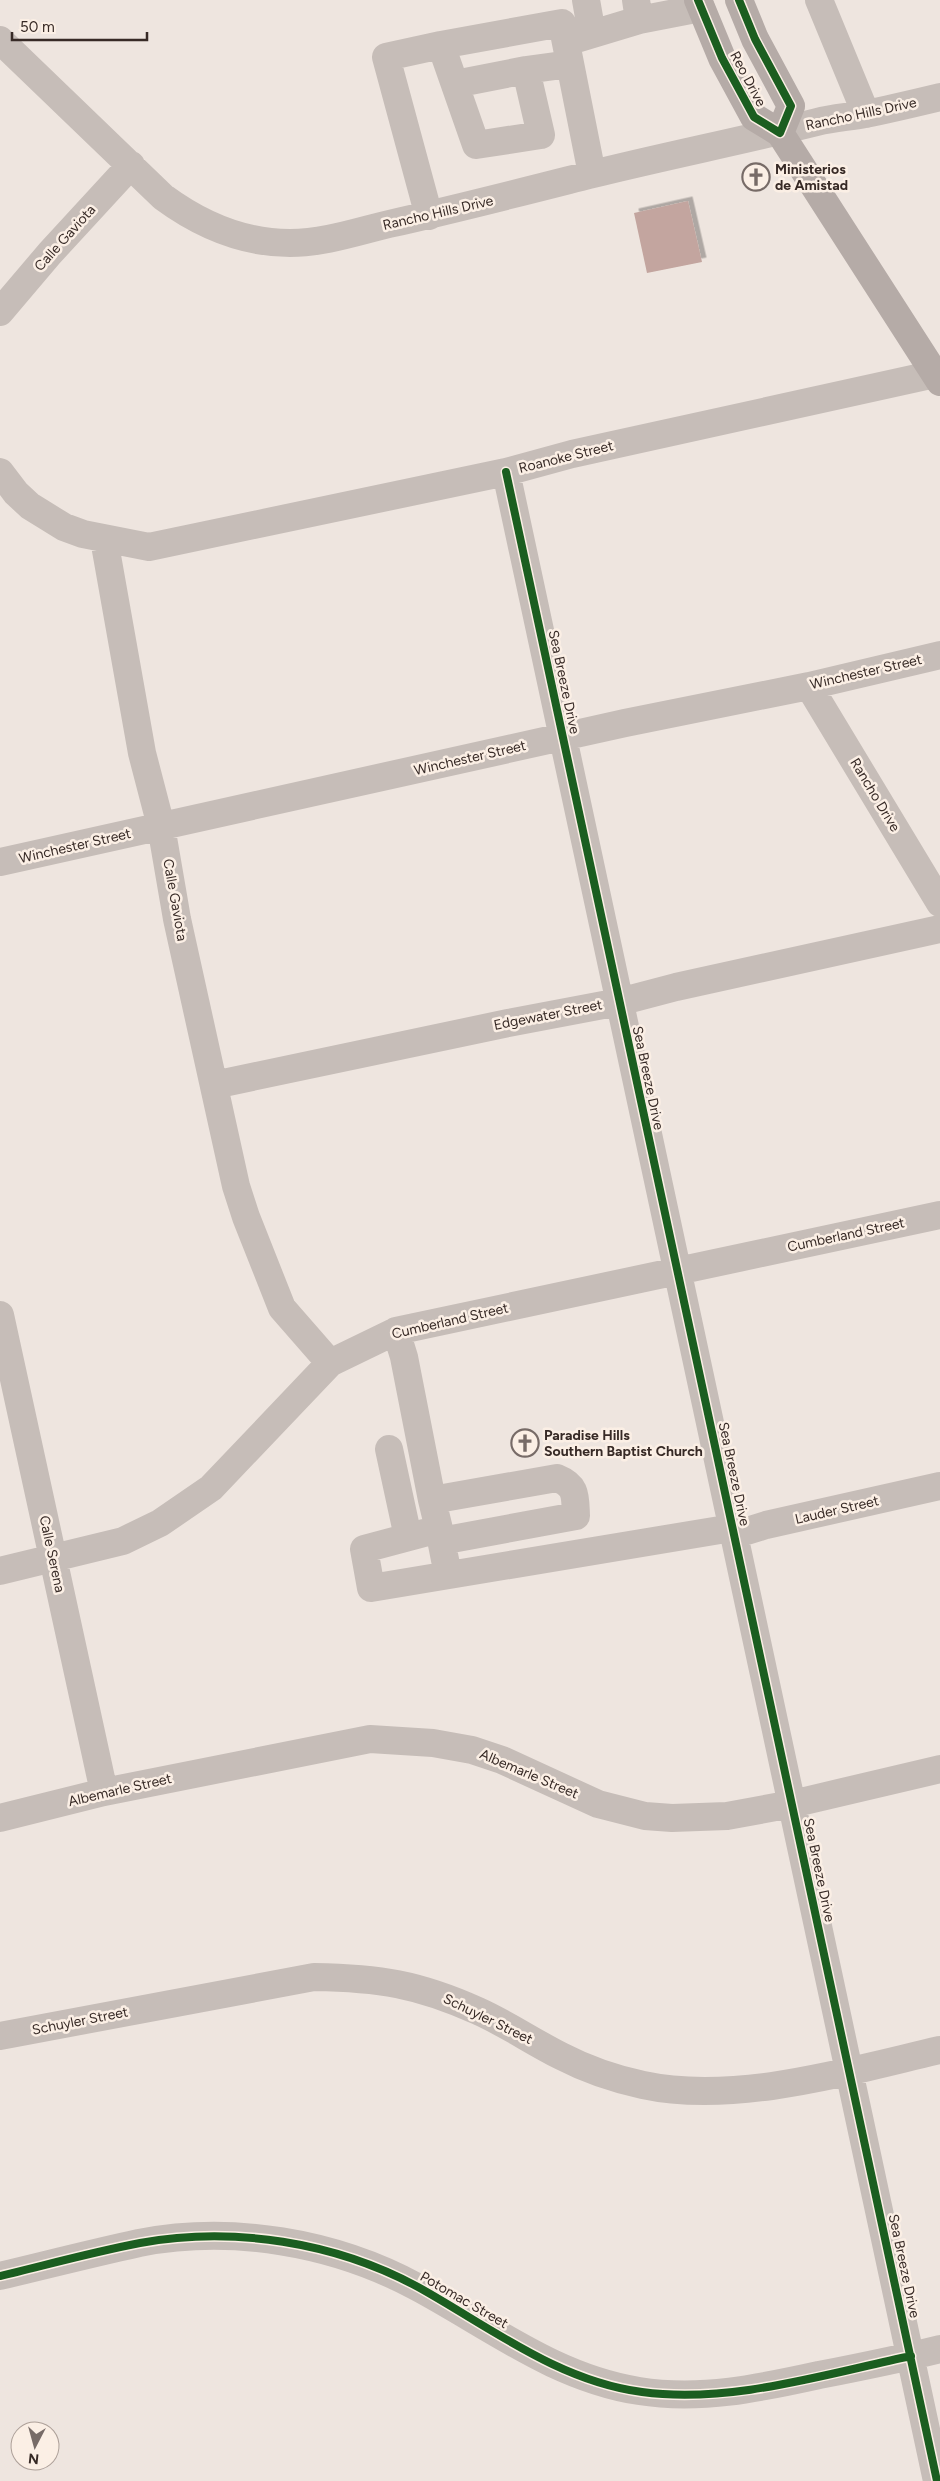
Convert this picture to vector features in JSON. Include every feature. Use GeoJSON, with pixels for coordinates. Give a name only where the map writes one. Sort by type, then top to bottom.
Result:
{"type":"FeatureCollection","features":[{"type":"Feature","properties":{"kind":"main road","name":"Reo Drive"},"geometry":{"type":"LineString","coordinates":[[739,0],[755,39],[791,106],[780,132]]}},
{"type":"Feature","properties":{"kind":"main road","name":"Reo Drive"},"geometry":{"type":"LineString","coordinates":[[700,4],[722,58],[754,117],[780,132],[938,376]]}},
{"type":"Feature","properties":{"kind":"street"},"geometry":{"type":"LineString","coordinates":[[586,0],[592,34]]}},
{"type":"Feature","properties":{"kind":"street"},"geometry":{"type":"LineString","coordinates":[[819,0],[866,114]]}},
{"type":"Feature","properties":{"kind":"street"},"geometry":{"type":"LineString","coordinates":[[454,84],[526,70],[568,53],[592,34],[637,10],[700,4]]}},
{"type":"Feature","properties":{"kind":"street"},"geometry":{"type":"LineString","coordinates":[[429,216],[386,57],[562,23],[592,174]]}},
{"type":"Feature","properties":{"kind":"street","name":"Rancho Hills Drive"},"geometry":{"type":"LineString","coordinates":[[0,40],[163,197],[212,227],[249,239],[269,242],[310,242],[429,216],[592,174],[780,132],[819,121],[866,114],[940,97]]}},
{"type":"Feature","properties":{"kind":"street"},"geometry":{"type":"LineString","coordinates":[[441,45],[476,145],[541,135],[526,70]]}},
{"type":"Feature","properties":{"kind":"street","name":"Calle Gaviota"},"geometry":{"type":"LineString","coordinates":[[0,312],[50,253],[131,166]]}},
{"type":"Feature","properties":{"kind":"street","name":"Roanoke Street"},"geometry":{"type":"LineString","coordinates":[[104,539],[149,547],[506,472],[572,454],[938,376]]}},
{"type":"Feature","properties":{"kind":"street"},"geometry":{"type":"LineString","coordinates":[[0,472],[16,493],[46,518],[83,534],[104,539]]}},
{"type":"Feature","properties":{"kind":"street","name":"Sea Breeze Drive"},"geometry":{"type":"LineString","coordinates":[[506,472],[937,2481]]}},
{"type":"Feature","properties":{"kind":"street","name":"Calle Gaviota"},"geometry":{"type":"LineString","coordinates":[[104,539],[142,753],[162,826],[177,919],[236,1186],[246,1217],[282,1308],[330,1362]]}},
{"type":"Feature","properties":{"kind":"street","name":"Winchester Street"},"geometry":{"type":"LineString","coordinates":[[0,862],[721,702],[809,686],[940,655]]}},
{"type":"Feature","properties":{"kind":"street","name":"Rancho Drive"},"geometry":{"type":"LineString","coordinates":[[809,686],[940,903]]}},
{"type":"Feature","properties":{"kind":"street","name":"Edgewater Street"},"geometry":{"type":"LineString","coordinates":[[214,1085],[500,1024],[619,1002],[676,986],[940,929]]}},
{"type":"Feature","properties":{"kind":"street","name":"Cumberland Street"},"geometry":{"type":"LineString","coordinates":[[0,1571],[123,1541],[160,1523],[211,1488],[330,1362],[396,1331],[940,1215]]}},
{"type":"Feature","properties":{"kind":"street","name":"Calle Serena"},"geometry":{"type":"LineString","coordinates":[[0,1316],[104,1792]]}},
{"type":"Feature","properties":{"kind":"street"},"geometry":{"type":"LineString","coordinates":[[396,1331],[404,1357],[448,1575]]}},
{"type":"Feature","properties":{"kind":"street"},"geometry":{"type":"LineString","coordinates":[[389,1449],[408,1537],[440,1535],[576,1516]]}},
{"type":"Feature","properties":{"kind":"street"},"geometry":{"type":"LineString","coordinates":[[432,1500],[557,1478],[568,1483],[575,1495],[576,1516],[580,1529],[600,1548]]}},
{"type":"Feature","properties":{"kind":"street","name":"Lauder Street"},"geometry":{"type":"LineString","coordinates":[[408,1537],[364,1549],[372,1588],[600,1548],[766,1526],[940,1486]]}},
{"type":"Feature","properties":{"kind":"street","name":"Albemarle Street"},"geometry":{"type":"LineString","coordinates":[[0,1818],[104,1792],[370,1739],[433,1742],[472,1750],[502,1760],[598,1804],[645,1816],[679,1818],[727,1816],[792,1804],[940,1769]]}},
{"type":"Feature","properties":{"kind":"street","name":"Schuyler Street"},"geometry":{"type":"LineString","coordinates":[[0,2036],[264,1984],[314,1977],[365,1978],[399,1983],[437,1994],[480,2012],[562,2056],[598,2072],[643,2085],[686,2091],[733,2091],[850,2071],[940,2050]]}},
{"type":"Feature","properties":{"kind":"street","name":"Potomac Street"},"geometry":{"type":"LineString","coordinates":[[0,2276],[142,2243],[206,2237],[258,2239],[312,2247],[368,2264],[417,2287],[543,2360],[580,2377],[641,2392],[685,2395],[748,2390],[940,2349]]}},
{"type":"Feature","properties":{"kind":"building"},"geometry":{"type":"Polygon","coordinates":[[[688,201],[702,262],[647,273],[634,213],[688,201]]]}},
{"type":"Feature","properties":{"kind":"cycle path"},"geometry":{"type":"LineString","coordinates":[[698,0],[722,58],[754,117],[780,133],[791,106],[755,39],[739,0]]}},
{"type":"Feature","properties":{"kind":"cycle path"},"geometry":{"type":"LineString","coordinates":[[506,472],[937,2481]]}},
{"type":"Feature","properties":{"kind":"cycle path"},"geometry":{"type":"LineString","coordinates":[[0,2276],[140,2243],[175,2238],[211,2236],[247,2238],[283,2242],[318,2249],[386,2271],[418,2287],[498,2335],[553,2364],[582,2377],[611,2386],[642,2392],[676,2395],[744,2391],[911,2356]]}},
{"type":"Feature","properties":{"kind":"place","name":"Ministerios de Amistad"},"geometry":{"type":"Point","coordinates":[756,177]}},
{"type":"Feature","properties":{"kind":"place","name":"Paradise Hills Southern Baptist Church"},"geometry":{"type":"Point","coordinates":[525,1443]}}]}
